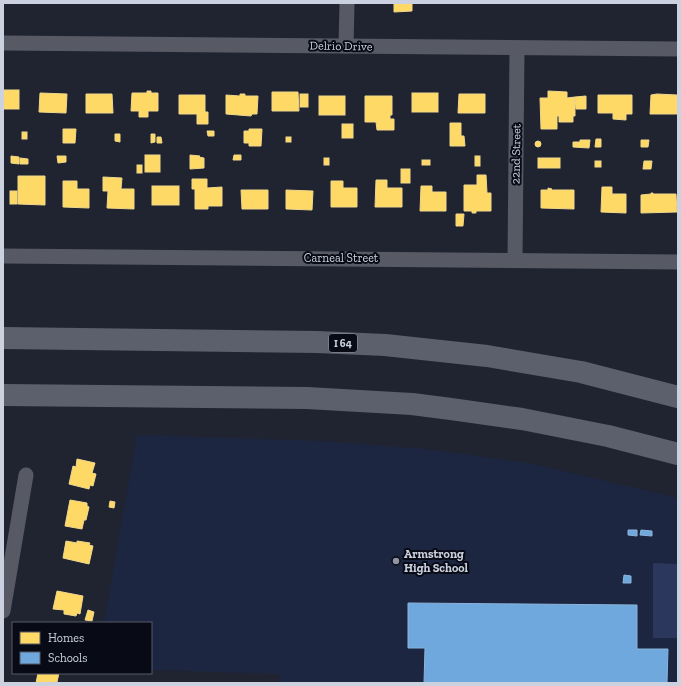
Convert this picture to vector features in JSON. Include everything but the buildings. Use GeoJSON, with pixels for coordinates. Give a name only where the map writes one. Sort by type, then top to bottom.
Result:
{"type":"FeatureCollection","features":[{"type":"Feature","properties":{"kind":"highway","name":"I 64"},"geometry":{"type":"LineString","coordinates":[[3,338],[317,342],[385,345],[487,356],[550,367],[588,374],[678,397]]}},
{"type":"Feature","properties":{"kind":"highway"},"geometry":{"type":"LineString","coordinates":[[3,395],[308,398],[412,404],[451,408],[608,436],[678,454]]}},
{"type":"Feature","properties":{"kind":"highway"},"geometry":{"type":"LineString","coordinates":[[3,403],[123,397]]}},
{"type":"Feature","properties":{"kind":"street"},"geometry":{"type":"LineString","coordinates":[[346,46],[347,3]]}},
{"type":"Feature","properties":{"kind":"street","name":"Delrio Drive"},"geometry":{"type":"LineString","coordinates":[[3,43],[678,49]]}},
{"type":"Feature","properties":{"kind":"street","name":"22nd Street"},"geometry":{"type":"LineString","coordinates":[[515,260],[517,48]]}},
{"type":"Feature","properties":{"kind":"street","name":"Carneal Street"},"geometry":{"type":"LineString","coordinates":[[3,256],[678,262]]}},
{"type":"Feature","properties":{"kind":"street"},"geometry":{"type":"LineString","coordinates":[[3,611],[26,475]]}},
{"type":"Feature","properties":{"kind":"shaded area","name":"Armstrong High School"},"geometry":{"type":"Polygon","coordinates":[[[137,435],[322,441],[426,449],[529,463],[678,498],[678,683],[280,683],[280,674],[152,670],[152,622],[104,622],[137,435]]]}},
{"type":"Feature","properties":{"kind":"shaded area"},"geometry":{"type":"Polygon","coordinates":[[[653,563],[678,564],[678,638],[653,638],[653,563]]]}},
{"type":"Feature","properties":{"kind":"place","name":"Armstrong High School"},"geometry":{"type":"Point","coordinates":[396,561]}}]}
